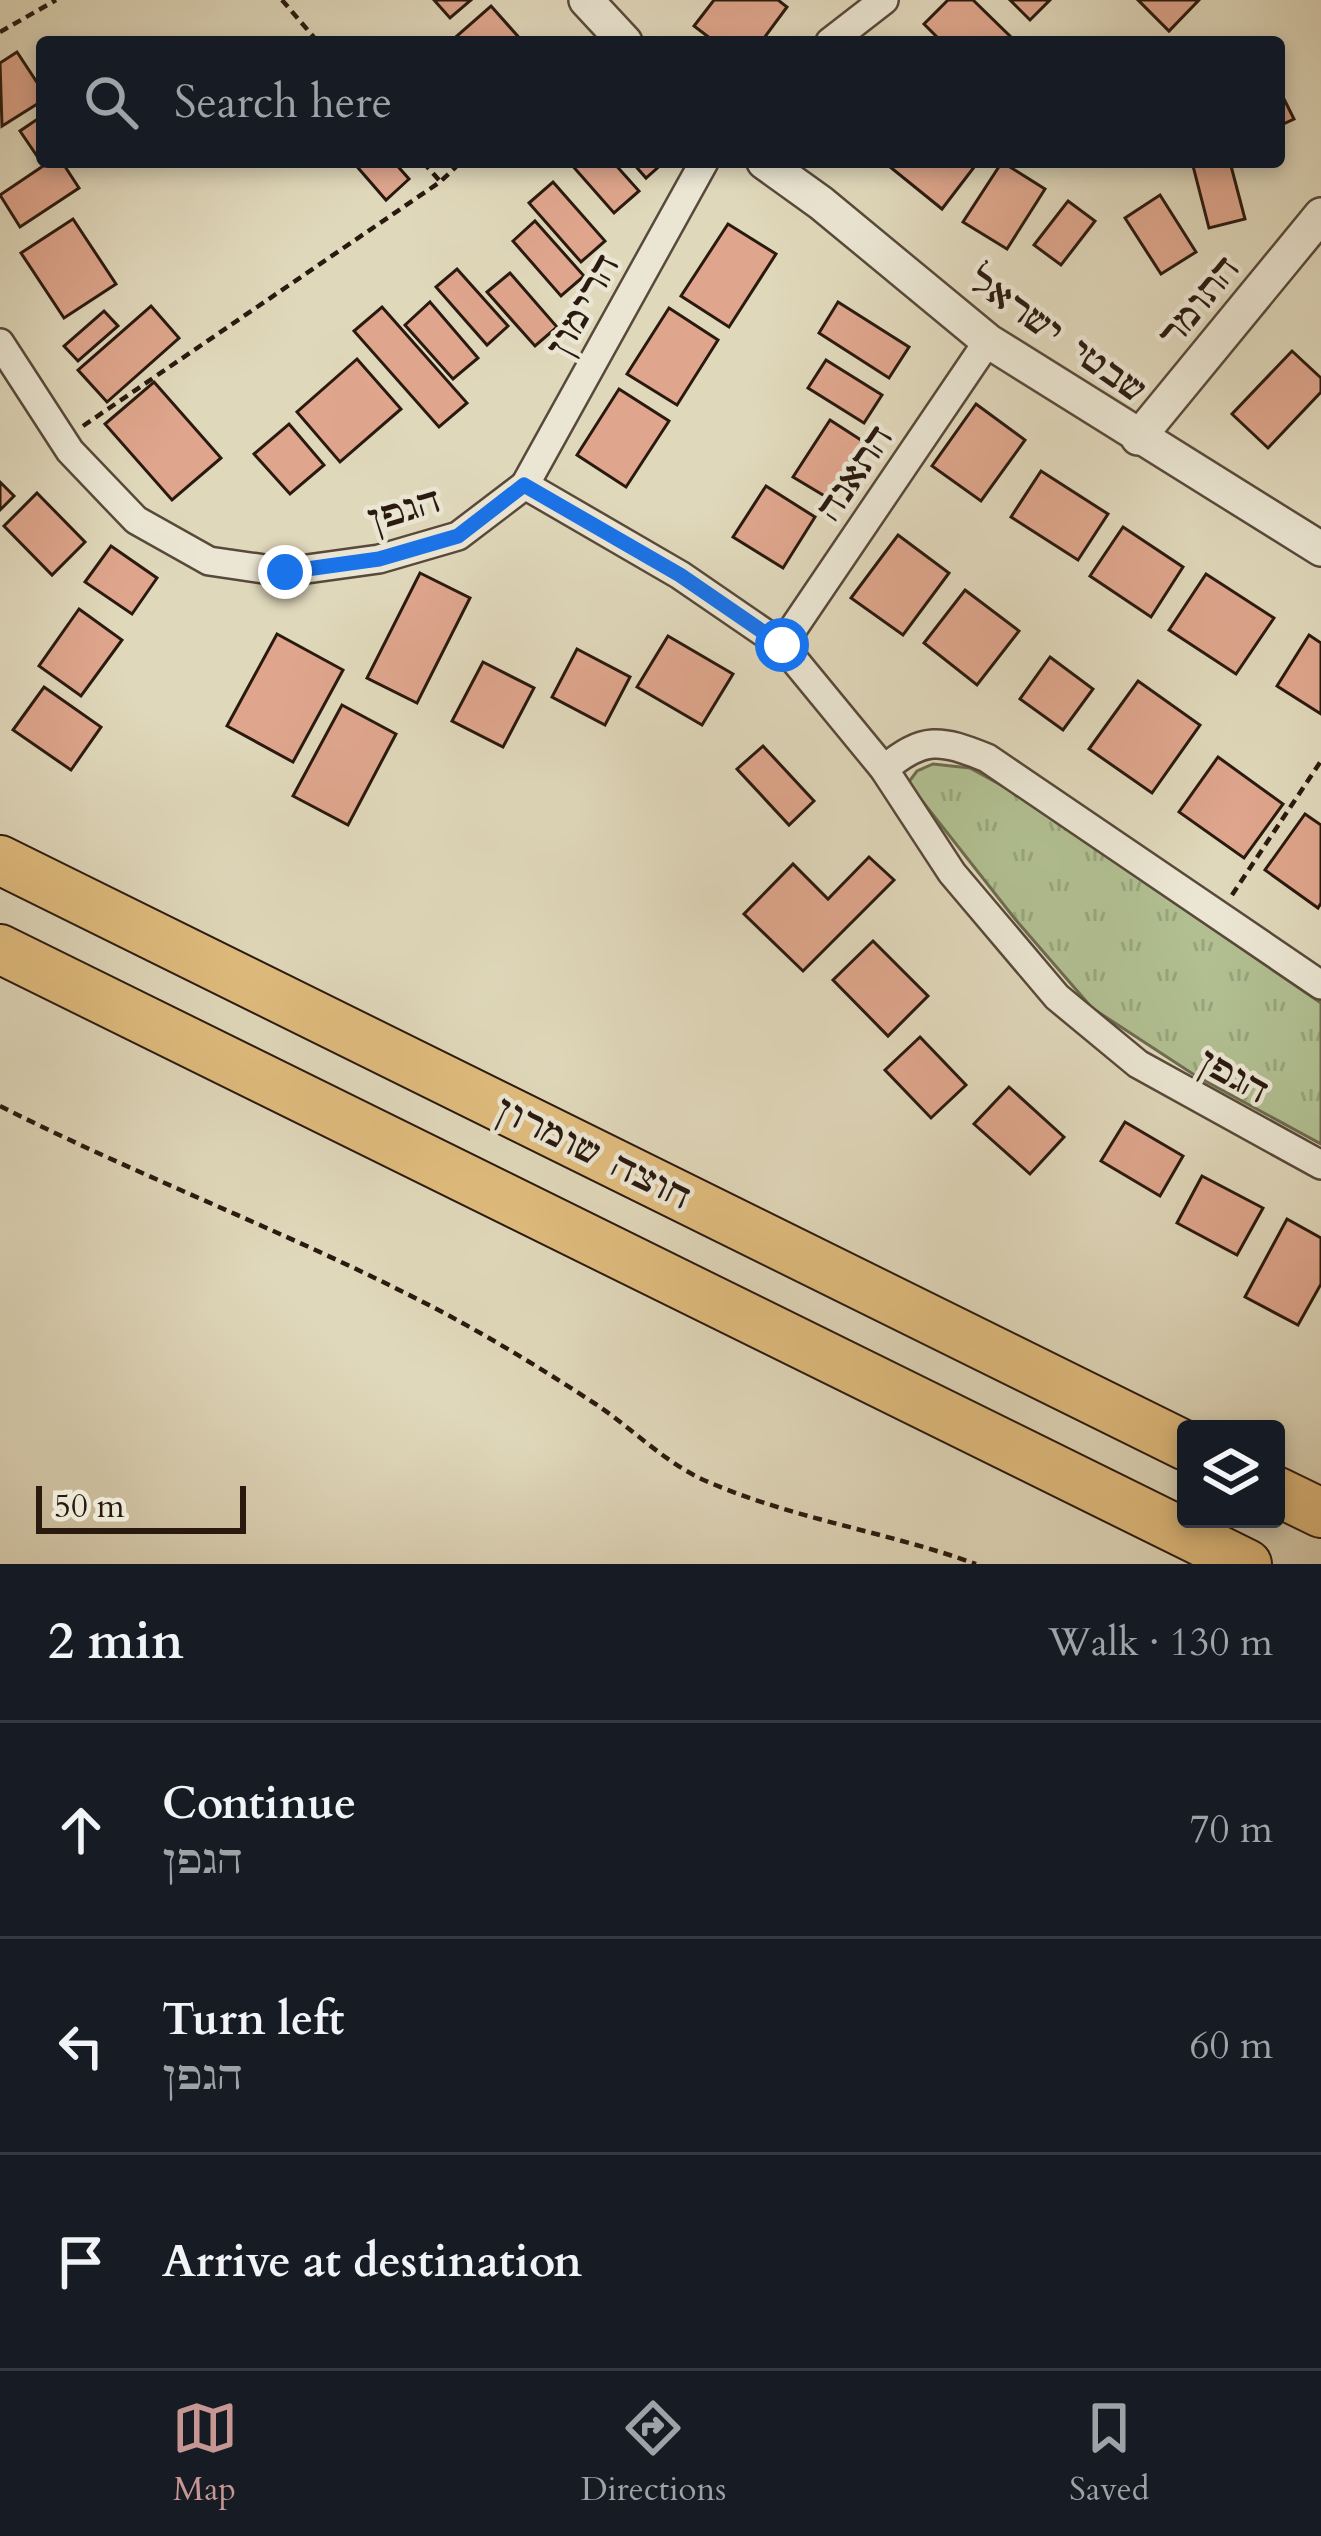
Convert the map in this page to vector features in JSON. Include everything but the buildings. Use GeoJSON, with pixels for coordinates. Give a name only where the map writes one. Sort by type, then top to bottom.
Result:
{"type":"FeatureCollection","features":[{"type":"Feature","properties":{"kind":"highway","name":"חוצה שומרון"},"geometry":{"type":"LineString","coordinates":[[0,860],[1177,1442]]}},
{"type":"Feature","properties":{"kind":"highway"},"geometry":{"type":"LineString","coordinates":[[14,958],[1246,1564]]}},
{"type":"Feature","properties":{"kind":"highway"},"geometry":{"type":"LineString","coordinates":[[1285,1495],[1321,1513]]}},
{"type":"Feature","properties":{"kind":"street"},"geometry":{"type":"LineString","coordinates":[[586,0],[619,36]]}},
{"type":"Feature","properties":{"kind":"street"},"geometry":{"type":"LineString","coordinates":[[838,36],[884,0]]}},
{"type":"Feature","properties":{"kind":"street","name":"הרימון"},"geometry":{"type":"LineString","coordinates":[[524,485],[701,168]]}},
{"type":"Feature","properties":{"kind":"street","name":"שבטי ישראל"},"geometry":{"type":"LineString","coordinates":[[772,168],[988,341],[1321,549]]}},
{"type":"Feature","properties":{"kind":"street","name":"התומר"},"geometry":{"type":"LineString","coordinates":[[1138,438],[1321,215]]}},
{"type":"Feature","properties":{"kind":"street","name":"התאנה"},"geometry":{"type":"LineString","coordinates":[[782,645],[988,341]]}},
{"type":"Feature","properties":{"kind":"street","name":"הגפן"},"geometry":{"type":"LineString","coordinates":[[0,343],[63,440],[136,520],[209,561],[285,572],[379,559],[458,536],[524,485],[680,575],[782,645],[884,770],[952,873],[1057,998],[1138,1064],[1321,1165]]}},
{"type":"Feature","properties":{"kind":"street"},"geometry":{"type":"LineString","coordinates":[[884,770],[909,748],[923,743],[955,746],[987,758],[1321,985]]}},
{"type":"Feature","properties":{"kind":"path"},"geometry":{"type":"LineString","coordinates":[[0,32],[56,0]]}},
{"type":"Feature","properties":{"kind":"path"},"geometry":{"type":"LineString","coordinates":[[282,0],[313,36]]}},
{"type":"Feature","properties":{"kind":"path"},"geometry":{"type":"LineString","coordinates":[[428,168],[440,182]]}},
{"type":"Feature","properties":{"kind":"path"},"geometry":{"type":"LineString","coordinates":[[63,440],[454,168]]}},
{"type":"Feature","properties":{"kind":"path"},"geometry":{"type":"LineString","coordinates":[[1218,914],[1321,761]]}},
{"type":"Feature","properties":{"kind":"path"},"geometry":{"type":"LineString","coordinates":[[0,1106],[85,1149],[360,1270],[449,1316],[598,1405],[701,1479],[752,1499],[976,1564]]}},
{"type":"Feature","properties":{"kind":"green space"},"geometry":{"type":"Polygon","coordinates":[[[933,764],[970,768],[1010,790],[1321,1003],[1321,1144],[1196,1076],[1092,1008],[908,783],[917,771],[933,764]]]}},
{"type":"Feature","properties":{"kind":"route"},"geometry":{"type":"LineString","coordinates":[[285,572],[379,559],[458,536],[524,485],[680,575],[782,645]]}}]}
